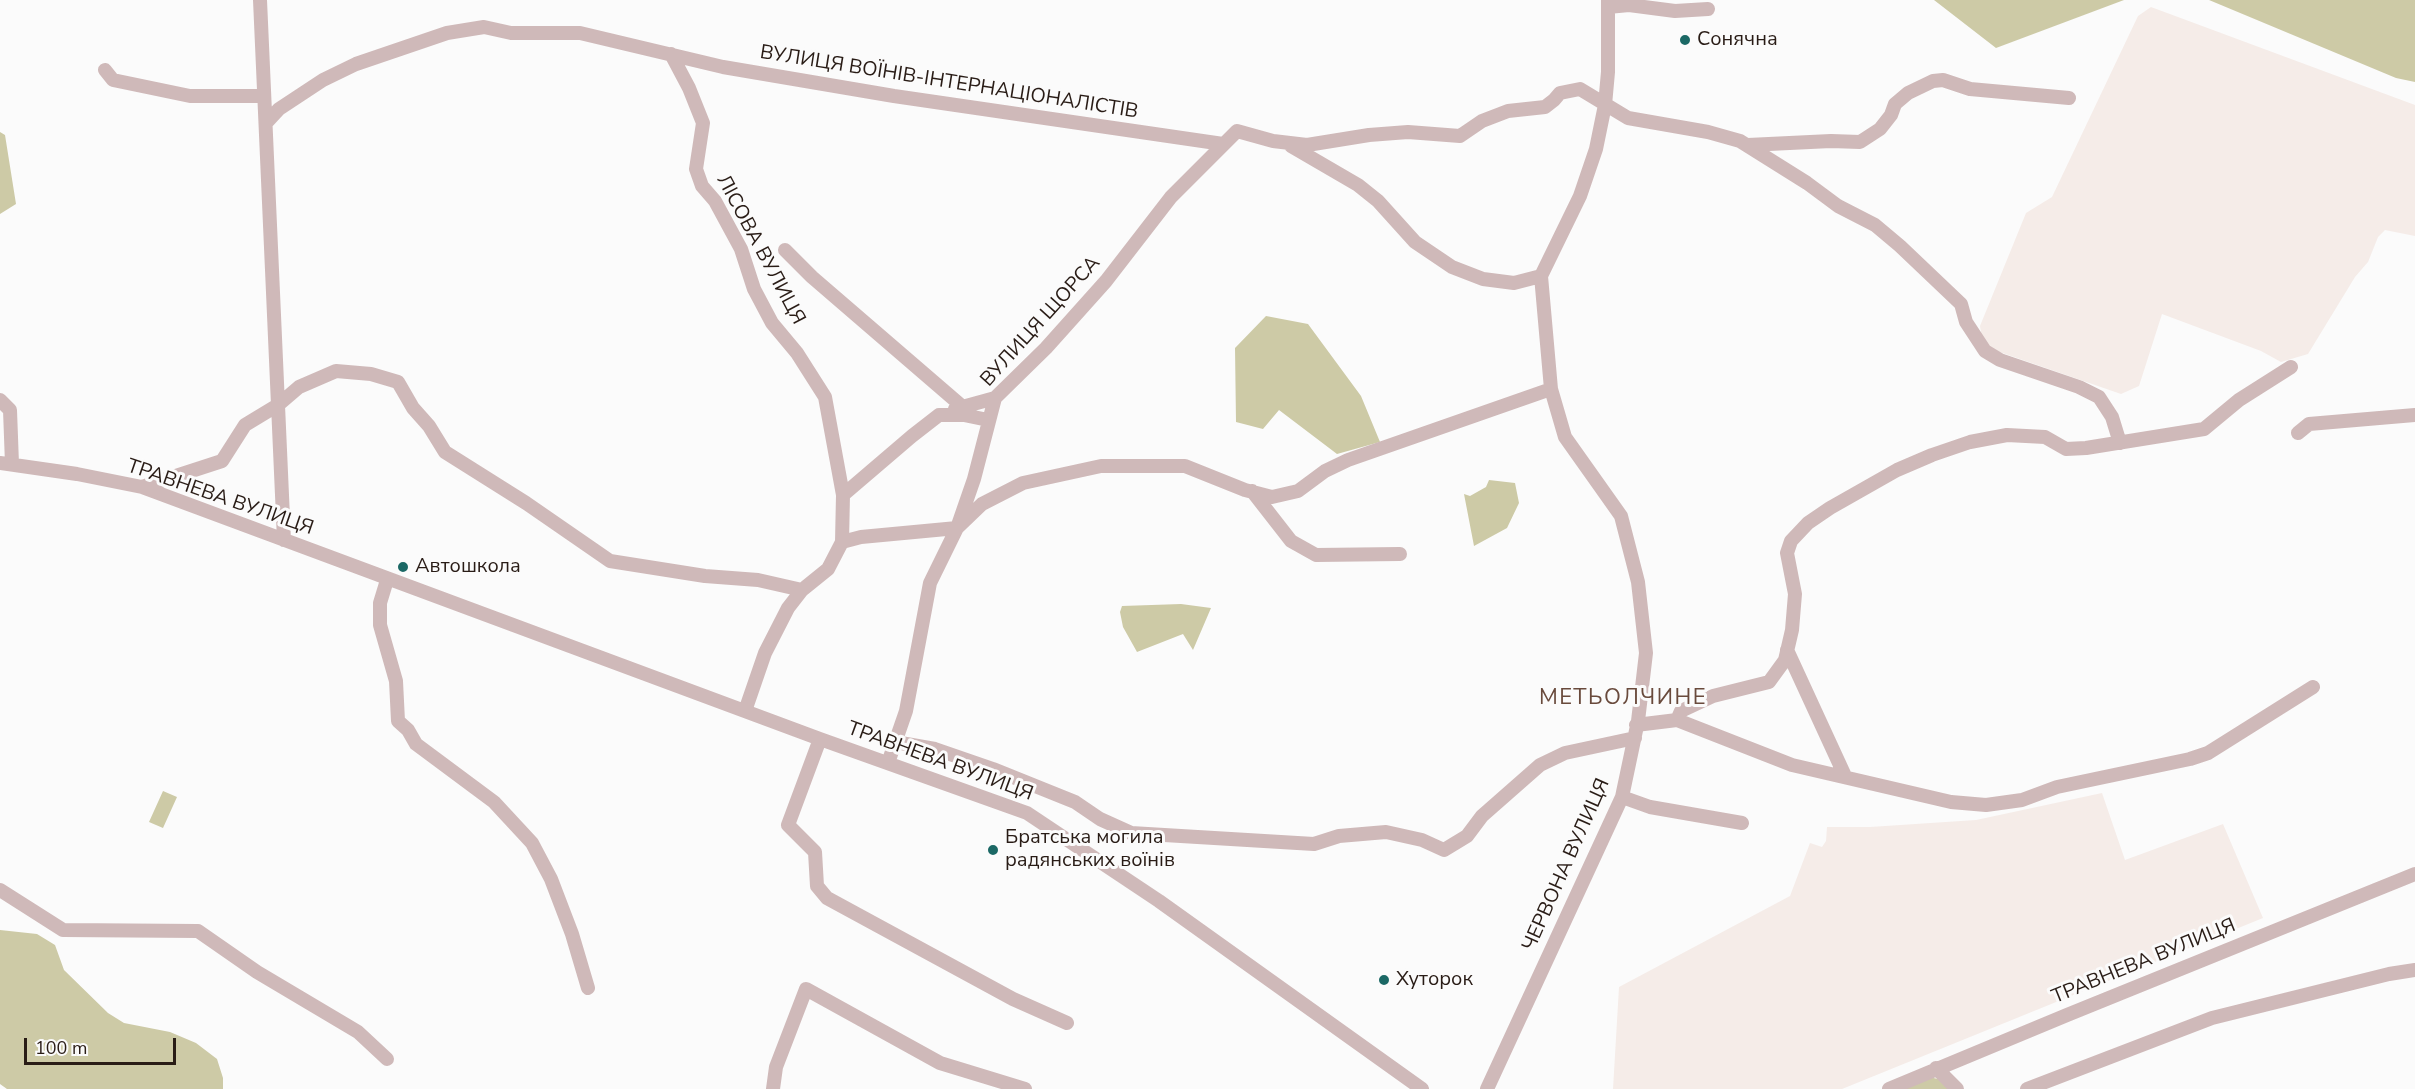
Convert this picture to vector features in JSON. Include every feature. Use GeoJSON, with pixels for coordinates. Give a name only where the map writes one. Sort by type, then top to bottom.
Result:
{"type":"FeatureCollection","features":[{"type":"Feature","properties":{"kind":"street"},"geometry":{"type":"LineString","coordinates":[[260,0],[284,540]]}},
{"type":"Feature","properties":{"kind":"street"},"geometry":{"type":"LineString","coordinates":[[1540,276],[1580,196],[1596,149],[1605,105],[1608,72],[1608,3],[1675,11],[1708,9]]}},
{"type":"Feature","properties":{"kind":"street","name":"ВУЛИЦЯ ВОЇНІВ-ІНТЕРНАЦІОНАЛІСТІВ"},"geometry":{"type":"LineString","coordinates":[[266,123],[279,110],[323,80],[356,64],[386,52],[467,28],[484,27],[511,33],[580,33],[723,67],[894,96],[1223,144]]}},
{"type":"Feature","properties":{"kind":"street","name":"ЛІСОВА ВУЛИЦЯ"},"geometry":{"type":"LineString","coordinates":[[671,54],[689,88],[703,123],[696,169],[702,186],[716,201],[741,249],[754,289],[772,323],[797,354],[825,397],[843,495],[842,542]]}},
{"type":"Feature","properties":{"kind":"street"},"geometry":{"type":"LineString","coordinates":[[105,70],[113,80],[190,96],[264,96]]}},
{"type":"Feature","properties":{"kind":"street"},"geometry":{"type":"LineString","coordinates":[[1748,146],[1831,141],[1860,142],[1880,129],[1891,115],[1895,104],[1921,86],[1933,81],[1943,80],[1970,89],[2068,98]]}},
{"type":"Feature","properties":{"kind":"street","name":"ВУЛИЦЯ ЩОРСА"},"geometry":{"type":"LineString","coordinates":[[888,763],[906,711],[930,583],[957,528],[974,480],[995,398],[1046,348],[1140,239],[1171,197],[1237,131],[1307,145],[1369,135],[1408,132],[1460,136],[1482,121],[1508,111],[1545,107],[1560,93],[1581,89],[1628,118],[1708,132],[1740,141],[1748,146]]}},
{"type":"Feature","properties":{"kind":"street","name":"ВУЛИЦЯ ЩОРСА"},"geometry":{"type":"LineString","coordinates":[[1286,142],[1358,185],[1378,201],[1416,242],[1452,267],[1484,279],[1514,283],[1540,276]]}},
{"type":"Feature","properties":{"kind":"street"},"geometry":{"type":"LineString","coordinates":[[1748,146],[1808,183],[1838,206],[1875,225],[1900,246],[1961,304],[1966,322],[1985,351],[2000,360],[2079,387],[2099,397],[2112,417],[2120,443]]}},
{"type":"Feature","properties":{"kind":"street"},"geometry":{"type":"LineString","coordinates":[[785,250],[964,408]]}},
{"type":"Feature","properties":{"kind":"street","name":"ЧЕРВОНА ВУЛИЦЯ"},"geometry":{"type":"LineString","coordinates":[[1487,1089],[1622,797],[1638,721],[1646,653],[1638,582],[1621,516],[1565,437],[1551,389],[1540,276]]}},
{"type":"Feature","properties":{"kind":"street"},"geometry":{"type":"LineString","coordinates":[[1677,720],[1681,711],[1713,696],[1769,682],[1785,660],[1795,594],[1787,553],[1791,541],[1808,523],[1830,507],[1896,470],[1970,442],[2007,435],[2045,437],[2066,449],[2120,443],[2204,429],[2239,400],[2291,367]]}},
{"type":"Feature","properties":{"kind":"street"},"geometry":{"type":"LineString","coordinates":[[142,487],[222,460],[245,425],[278,405],[299,387],[336,371],[371,374],[398,382],[413,408],[429,426],[445,452],[526,503],[610,561],[705,576],[758,580],[802,590]]}},
{"type":"Feature","properties":{"kind":"street"},"geometry":{"type":"LineString","coordinates":[[745,711],[765,653],[788,608],[802,590],[828,569],[842,542],[861,537],[957,528],[982,504],[1023,483],[1101,466],[1185,466],[1272,496],[1298,491],[1325,471],[1348,460],[1551,389]]}},
{"type":"Feature","properties":{"kind":"street"},"geometry":{"type":"LineString","coordinates":[[843,495],[939,416],[995,398]]}},
{"type":"Feature","properties":{"kind":"street"},"geometry":{"type":"LineString","coordinates":[[0,400],[10,410],[6,464]]}},
{"type":"Feature","properties":{"kind":"street"},"geometry":{"type":"LineString","coordinates":[[2298,433],[2309,424],[2415,414]]}},
{"type":"Feature","properties":{"kind":"street"},"geometry":{"type":"LineString","coordinates":[[939,416],[964,416],[988,420]]}},
{"type":"Feature","properties":{"kind":"street","name":"ТРАВНЕВА ВУЛИЦЯ"},"geometry":{"type":"LineString","coordinates":[[6,464],[142,487],[387,580],[1028,813],[1168,907],[1422,1089]]}},
{"type":"Feature","properties":{"kind":"street"},"geometry":{"type":"LineString","coordinates":[[1252,491],[1291,541],[1316,555],[1400,554]]}},
{"type":"Feature","properties":{"kind":"street"},"geometry":{"type":"LineString","coordinates":[[387,580],[380,603],[380,625],[396,681],[398,721],[408,730],[416,744],[494,802],[532,843],[544,863],[564,912],[588,988]]}},
{"type":"Feature","properties":{"kind":"street"},"geometry":{"type":"LineString","coordinates":[[1787,650],[1845,776]]}},
{"type":"Feature","properties":{"kind":"street"},"geometry":{"type":"LineString","coordinates":[[895,742],[935,749],[993,769],[1075,802],[1100,819],[1131,833],[1314,844],[1339,836],[1386,832],[1422,840],[1444,850],[1467,837],[1482,816],[1540,765],[1565,753],[1677,720],[1792,765],[1951,802],[1986,805],[2022,800],[2057,787],[2183,762],[2208,753],[2313,687]]}},
{"type":"Feature","properties":{"kind":"street"},"geometry":{"type":"LineString","coordinates":[[820,739],[788,825],[815,852],[818,886],[827,898],[1013,999],[1067,1023]]}},
{"type":"Feature","properties":{"kind":"street"},"geometry":{"type":"LineString","coordinates":[[1622,797],[1650,807],[1742,823]]}},
{"type":"Feature","properties":{"kind":"street","name":"ТРАВНЕВА ВУЛИЦЯ"},"geometry":{"type":"LineString","coordinates":[[1889,1089],[2415,874]]}},
{"type":"Feature","properties":{"kind":"street"},"geometry":{"type":"LineString","coordinates":[[0,890],[63,930],[198,931],[257,972],[358,1032],[387,1059]]}},
{"type":"Feature","properties":{"kind":"street"},"geometry":{"type":"LineString","coordinates":[[2027,1089],[2212,1018],[2390,974],[2415,970]]}},
{"type":"Feature","properties":{"kind":"street"},"geometry":{"type":"LineString","coordinates":[[773,1089],[776,1067],[806,989],[940,1063],[1025,1089]]}},
{"type":"Feature","properties":{"kind":"street"},"geometry":{"type":"LineString","coordinates":[[1936,1068],[1957,1089]]}},
{"type":"Feature","properties":{"kind":"shaded area"},"geometry":{"type":"Polygon","coordinates":[[[1934,0],[2124,0],[1996,48],[1934,0]]]}},
{"type":"Feature","properties":{"kind":"shaded area"},"geometry":{"type":"Polygon","coordinates":[[[2209,0],[2415,0],[2415,82],[2396,78],[2209,0]]]}},
{"type":"Feature","properties":{"kind":"shaded area"},"geometry":{"type":"Polygon","coordinates":[[[2151,7],[2415,105],[2415,236],[2385,230],[2378,237],[2368,262],[2355,277],[2308,354],[2281,362],[2261,351],[2162,314],[2139,386],[2121,394],[1991,349],[1982,338],[1980,326],[2026,213],[2052,197],[2138,16],[2151,7]]]}},
{"type":"Feature","properties":{"kind":"shaded area"},"geometry":{"type":"Polygon","coordinates":[[[0,132],[5,135],[16,204],[0,214],[0,132]]]}},
{"type":"Feature","properties":{"kind":"shaded area"},"geometry":{"type":"Polygon","coordinates":[[[1266,316],[1308,324],[1361,396],[1380,442],[1337,454],[1279,410],[1263,429],[1236,422],[1235,348],[1266,316]]]}},
{"type":"Feature","properties":{"kind":"shaded area"},"geometry":{"type":"Polygon","coordinates":[[[1489,480],[1515,483],[1519,503],[1507,528],[1474,546],[1464,494],[1470,496],[1486,487],[1489,480]]]}},
{"type":"Feature","properties":{"kind":"shaded area"},"geometry":{"type":"Polygon","coordinates":[[[1181,604],[1211,608],[1193,650],[1183,634],[1137,652],[1123,627],[1120,612],[1122,606],[1181,604]]]}},
{"type":"Feature","properties":{"kind":"shaded area"},"geometry":{"type":"Polygon","coordinates":[[[163,791],[177,797],[163,828],[149,822],[163,791]]]}},
{"type":"Feature","properties":{"kind":"shaded area"},"geometry":{"type":"Polygon","coordinates":[[[2102,793],[2125,860],[2223,824],[2263,918],[1842,1089],[1613,1089],[1619,987],[1790,896],[1810,843],[1822,847],[1826,841],[1827,827],[1870,827],[1976,820],[2102,793]]]}},
{"type":"Feature","properties":{"kind":"shaded area"},"geometry":{"type":"Polygon","coordinates":[[[0,930],[37,934],[55,945],[64,970],[108,1013],[124,1023],[170,1032],[196,1043],[217,1059],[223,1078],[223,1089],[7,1089],[0,1084],[0,930]]]}},
{"type":"Feature","properties":{"kind":"shaded area"},"geometry":{"type":"Polygon","coordinates":[[[1925,1076],[1938,1079],[1949,1089],[1897,1089],[1925,1076]]]}},
{"type":"Feature","properties":{"kind":"place","name":"Сонячна"},"geometry":{"type":"Point","coordinates":[1685,40]}},
{"type":"Feature","properties":{"kind":"place","name":"Автошкола"},"geometry":{"type":"Point","coordinates":[403,567]}},
{"type":"Feature","properties":{"kind":"place","name":"Братська могила радянських воїнів"},"geometry":{"type":"Point","coordinates":[993,850]}},
{"type":"Feature","properties":{"kind":"place","name":"Хуторок"},"geometry":{"type":"Point","coordinates":[1384,980]}},
{"type":"Feature","properties":{"kind":"district","name":"МЕТЬОЛЧИНЕ"},"geometry":{"type":"Point","coordinates":[1623,699]}}]}
